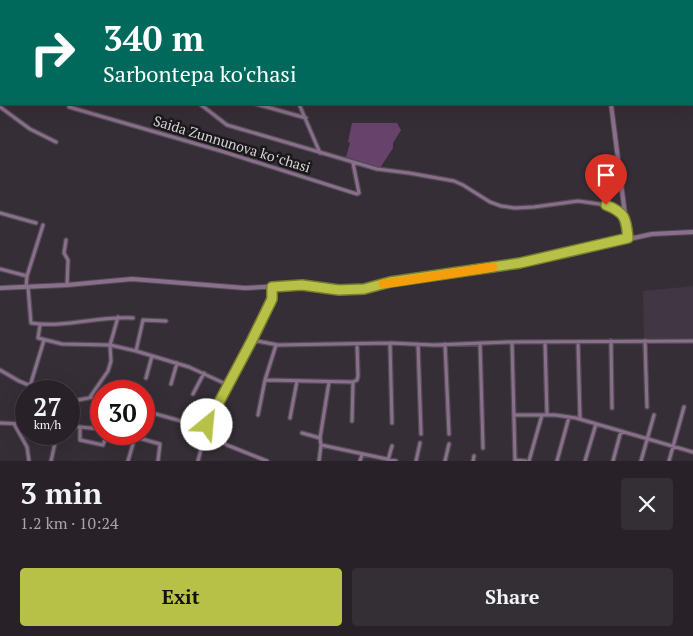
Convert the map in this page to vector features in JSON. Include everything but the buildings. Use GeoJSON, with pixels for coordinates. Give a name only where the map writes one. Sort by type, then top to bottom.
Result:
{"type":"FeatureCollection","features":[{"type":"Feature","properties":{"kind":"street"},"geometry":{"type":"LineString","coordinates":[[201,105],[227,125],[387,172],[409,172],[454,181],[500,206],[534,208],[578,201],[606,205],[616,209],[626,220]]}},
{"type":"Feature","properties":{"kind":"street"},"geometry":{"type":"LineString","coordinates":[[300,105],[320,153]]}},
{"type":"Feature","properties":{"kind":"street"},"geometry":{"type":"LineString","coordinates":[[611,105],[628,238]]}},
{"type":"Feature","properties":{"kind":"street"},"geometry":{"type":"LineString","coordinates":[[0,106],[30,129],[56,142]]}},
{"type":"Feature","properties":{"kind":"street"},"geometry":{"type":"LineString","coordinates":[[268,106],[306,118]]}},
{"type":"Feature","properties":{"kind":"street","name":"Saida Zunnunova koʻchasi"},"geometry":{"type":"LineString","coordinates":[[69,107],[357,194],[359,193],[353,163]]}},
{"type":"Feature","properties":{"kind":"street"},"geometry":{"type":"LineString","coordinates":[[0,213],[36,223]]}},
{"type":"Feature","properties":{"kind":"street"},"geometry":{"type":"LineString","coordinates":[[43,225],[27,276],[30,323],[40,325],[84,323],[118,317],[133,318]]}},
{"type":"Feature","properties":{"kind":"street"},"geometry":{"type":"LineString","coordinates":[[0,288],[27,288],[132,279],[245,288],[302,285],[339,290],[364,289],[390,282],[520,263],[628,238],[652,234],[693,232]]}},
{"type":"Feature","properties":{"kind":"street"},"geometry":{"type":"LineString","coordinates":[[66,240],[64,253],[68,260],[67,285]]}},
{"type":"Feature","properties":{"kind":"street"},"geometry":{"type":"LineString","coordinates":[[0,269],[27,276]]}},
{"type":"Feature","properties":{"kind":"street"},"geometry":{"type":"LineString","coordinates":[[198,461],[206,429],[272,299],[272,287]]}},
{"type":"Feature","properties":{"kind":"street"},"geometry":{"type":"LineString","coordinates":[[102,380],[108,371],[111,360],[110,345],[118,317]]}},
{"type":"Feature","properties":{"kind":"street"},"geometry":{"type":"LineString","coordinates":[[136,352],[144,320],[166,321]]}},
{"type":"Feature","properties":{"kind":"street"},"geometry":{"type":"LineString","coordinates":[[40,325],[38,338],[44,340],[62,344],[110,345],[177,363],[204,373],[228,385]]}},
{"type":"Feature","properties":{"kind":"street"},"geometry":{"type":"LineString","coordinates":[[32,380],[44,340]]}},
{"type":"Feature","properties":{"kind":"street"},"geometry":{"type":"LineString","coordinates":[[252,340],[276,345],[693,341]]}},
{"type":"Feature","properties":{"kind":"street"},"geometry":{"type":"LineString","coordinates":[[611,341],[612,408]]}},
{"type":"Feature","properties":{"kind":"street"},"geometry":{"type":"LineString","coordinates":[[645,341],[647,408]]}},
{"type":"Feature","properties":{"kind":"street"},"geometry":{"type":"LineString","coordinates":[[512,342],[515,460],[528,461],[542,415]]}},
{"type":"Feature","properties":{"kind":"street"},"geometry":{"type":"LineString","coordinates":[[545,342],[548,415]]}},
{"type":"Feature","properties":{"kind":"street"},"geometry":{"type":"LineString","coordinates":[[578,342],[580,419]]}},
{"type":"Feature","properties":{"kind":"street"},"geometry":{"type":"LineString","coordinates":[[390,343],[392,423]]}},
{"type":"Feature","properties":{"kind":"street"},"geometry":{"type":"LineString","coordinates":[[480,343],[483,448]]}},
{"type":"Feature","properties":{"kind":"street"},"geometry":{"type":"LineString","coordinates":[[265,380],[353,382],[357,380],[358,376],[357,344]]}},
{"type":"Feature","properties":{"kind":"street"},"geometry":{"type":"LineString","coordinates":[[418,344],[422,434]]}},
{"type":"Feature","properties":{"kind":"street"},"geometry":{"type":"LineString","coordinates":[[445,344],[449,434]]}},
{"type":"Feature","properties":{"kind":"street"},"geometry":{"type":"LineString","coordinates":[[258,415],[265,380],[276,345]]}},
{"type":"Feature","properties":{"kind":"street"},"geometry":{"type":"LineString","coordinates":[[146,378],[152,356]]}},
{"type":"Feature","properties":{"kind":"street"},"geometry":{"type":"LineString","coordinates":[[170,384],[177,363]]}},
{"type":"Feature","properties":{"kind":"street"},"geometry":{"type":"LineString","coordinates":[[0,370],[19,380]]}},
{"type":"Feature","properties":{"kind":"street"},"geometry":{"type":"LineString","coordinates":[[193,394],[204,373]]}},
{"type":"Feature","properties":{"kind":"street"},"geometry":{"type":"LineString","coordinates":[[290,418],[297,381]]}},
{"type":"Feature","properties":{"kind":"street"},"geometry":{"type":"LineString","coordinates":[[319,461],[320,438],[329,382]]}},
{"type":"Feature","properties":{"kind":"street"},"geometry":{"type":"LineString","coordinates":[[352,421],[353,382]]}},
{"type":"Feature","properties":{"kind":"street"},"geometry":{"type":"LineString","coordinates":[[80,401],[90,396]]}},
{"type":"Feature","properties":{"kind":"street"},"geometry":{"type":"LineString","coordinates":[[669,461],[684,407]]}},
{"type":"Feature","properties":{"kind":"street"},"geometry":{"type":"LineString","coordinates":[[155,414],[206,429],[227,445],[267,461]]}},
{"type":"Feature","properties":{"kind":"street"},"geometry":{"type":"LineString","coordinates":[[515,416],[548,415],[580,419],[693,452]]}},
{"type":"Feature","properties":{"kind":"street"},"geometry":{"type":"LineString","coordinates":[[641,461],[654,415]]}},
{"type":"Feature","properties":{"kind":"street"},"geometry":{"type":"LineString","coordinates":[[556,461],[569,417]]}},
{"type":"Feature","properties":{"kind":"street"},"geometry":{"type":"LineString","coordinates":[[0,423],[14,424],[27,447],[29,461]]}},
{"type":"Feature","properties":{"kind":"street"},"geometry":{"type":"LineString","coordinates":[[586,461],[596,424]]}},
{"type":"Feature","properties":{"kind":"street"},"geometry":{"type":"LineString","coordinates":[[80,427],[90,428]]}},
{"type":"Feature","properties":{"kind":"street"},"geometry":{"type":"LineString","coordinates":[[613,461],[622,431]]}},
{"type":"Feature","properties":{"kind":"street"},"geometry":{"type":"LineString","coordinates":[[302,433],[320,438]]}},
{"type":"Feature","properties":{"kind":"street"},"geometry":{"type":"LineString","coordinates":[[416,461],[420,442]]}},
{"type":"Feature","properties":{"kind":"street"},"geometry":{"type":"LineString","coordinates":[[155,443],[160,444],[158,461]]}},
{"type":"Feature","properties":{"kind":"street"},"geometry":{"type":"LineString","coordinates":[[445,461],[450,444]]}},
{"type":"Feature","properties":{"kind":"street"},"geometry":{"type":"LineString","coordinates":[[50,461],[54,445]]}},
{"type":"Feature","properties":{"kind":"street"},"geometry":{"type":"LineString","coordinates":[[128,461],[132,445]]}},
{"type":"Feature","properties":{"kind":"street"},"geometry":{"type":"LineString","coordinates":[[321,445],[396,461]]}},
{"type":"Feature","properties":{"kind":"street"},"geometry":{"type":"LineString","coordinates":[[388,460],[392,446]]}},
{"type":"Feature","properties":{"kind":"street"},"geometry":{"type":"LineString","coordinates":[[360,461],[362,455]]}},
{"type":"Feature","properties":{"kind":"street"},"geometry":{"type":"LineString","coordinates":[[473,461],[474,456]]}},
{"type":"Feature","properties":{"kind":"shaded area"},"geometry":{"type":"Polygon","coordinates":[[[352,123],[397,123],[401,130],[393,143],[393,148],[380,168],[346,157],[350,143],[348,142],[352,123]]]}},
{"type":"Feature","properties":{"kind":"shaded area"},"geometry":{"type":"Polygon","coordinates":[[[693,286],[693,338],[644,338],[643,291],[693,286]]]}},
{"type":"Feature","properties":{"kind":"slow traffic"},"geometry":{"type":"LineString","coordinates":[[383,284],[493,267]]}},
{"type":"Feature","properties":{"kind":"route"},"geometry":{"type":"LineString","coordinates":[[207,425],[272,299],[272,287],[302,285],[339,290],[364,289],[390,282],[520,263],[628,238],[626,220],[616,209],[606,205]]}}]}
